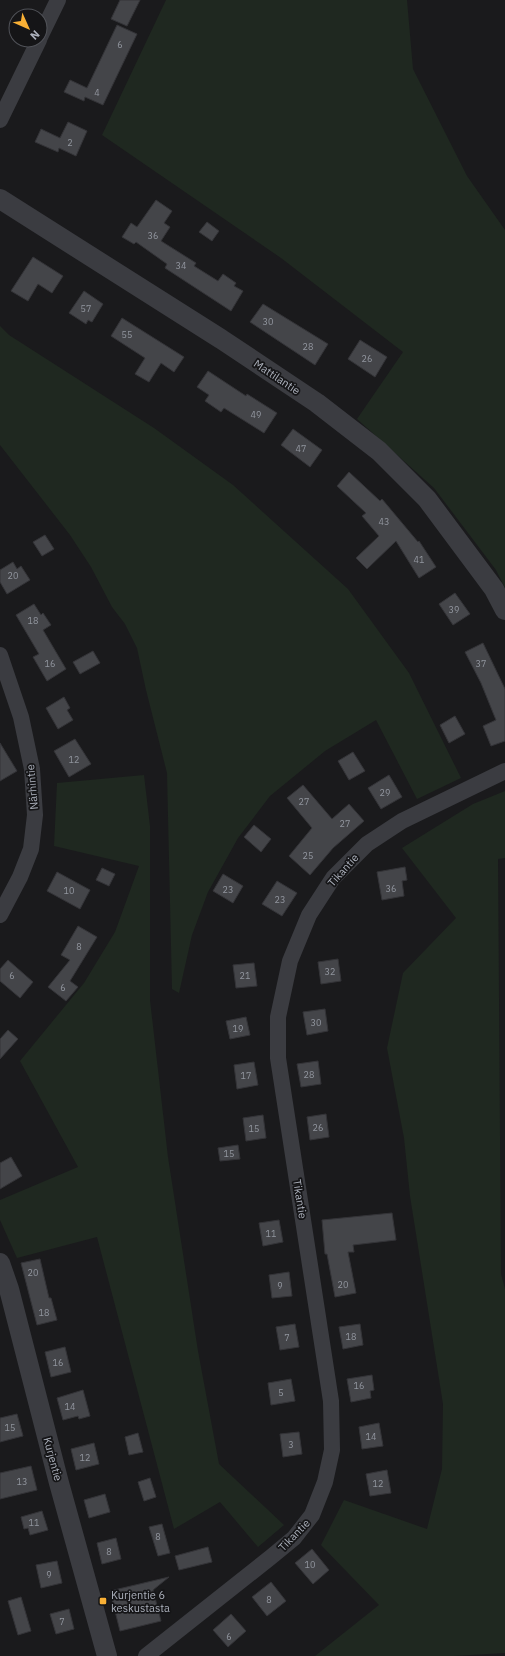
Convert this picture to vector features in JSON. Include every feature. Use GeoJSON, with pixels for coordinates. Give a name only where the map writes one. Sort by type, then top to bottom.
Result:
{"type":"FeatureCollection","features":[{"type":"Feature","properties":{"kind":"street"},"geometry":{"type":"LineString","coordinates":[[48,21],[58,0]]}},
{"type":"Feature","properties":{"kind":"street"},"geometry":{"type":"LineString","coordinates":[[0,120],[35,48]]}},
{"type":"Feature","properties":{"kind":"street","name":"Mattilantie"},"geometry":{"type":"LineString","coordinates":[[0,199],[208,331],[317,403],[378,451],[427,499],[494,589],[505,610]]}},
{"type":"Feature","properties":{"kind":"street","name":"Närhintie"},"geometry":{"type":"LineString","coordinates":[[0,655],[21,716],[32,769],[34,815],[31,849],[20,877],[0,916]]}},
{"type":"Feature","properties":{"kind":"street","name":"Tikantie"},"geometry":{"type":"LineString","coordinates":[[146,1656],[294,1538],[312,1515],[327,1476],[332,1450],[331,1401],[278,1058],[278,1017],[290,961],[309,915],[334,878],[367,844],[402,821],[505,770]]}},
{"type":"Feature","properties":{"kind":"street","name":"Kurjentie"},"geometry":{"type":"LineString","coordinates":[[0,1263],[9,1289],[59,1483],[107,1656]]}},
{"type":"Feature","properties":{"kind":"shaded area"},"geometry":{"type":"Polygon","coordinates":[[[166,0],[407,0],[413,69],[467,176],[505,230],[505,588],[496,570],[434,488],[357,419],[403,352],[281,258],[102,135],[166,0]]]}},
{"type":"Feature","properties":{"kind":"shaded area"},"geometry":{"type":"Polygon","coordinates":[[[0,326],[9,335],[154,428],[233,485],[348,589],[409,673],[461,778],[417,799],[376,720],[325,751],[270,796],[238,838],[208,892],[192,935],[179,993],[172,989],[167,773],[137,648],[125,624],[112,607],[91,567],[70,535],[0,445],[0,326]]]}},
{"type":"Feature","properties":{"kind":"shaded area"},"geometry":{"type":"Polygon","coordinates":[[[144,775],[150,826],[150,1000],[168,1157],[198,1351],[219,1464],[284,1525],[258,1547],[220,1502],[174,1529],[97,1237],[17,1258],[0,1220],[0,1200],[78,1167],[20,1061],[84,983],[115,932],[139,866],[54,846],[57,783],[144,775]]]}},
{"type":"Feature","properties":{"kind":"shaded area"},"geometry":{"type":"Polygon","coordinates":[[[505,791],[505,858],[498,859],[501,1274],[505,1289],[505,1653],[454,1656],[315,1656],[379,1605],[321,1545],[344,1500],[427,1529],[442,1469],[443,1404],[410,1196],[404,1138],[387,1048],[403,973],[456,918],[402,848],[473,804],[505,791]]]}},
{"type":"Feature","properties":{"kind":"building"},"geometry":{"type":"Polygon","coordinates":[[[120,0],[140,0],[127,26],[111,19],[120,0]]]}},
{"type":"Feature","properties":{"kind":"building"},"geometry":{"type":"Polygon","coordinates":[[[117,25],[137,34],[103,105],[85,97],[84,101],[64,92],[70,80],[87,88],[117,25]]]}},
{"type":"Feature","properties":{"kind":"building"},"geometry":{"type":"Polygon","coordinates":[[[68,122],[87,131],[76,156],[59,148],[58,152],[35,142],[41,129],[60,138],[68,122]]]}},
{"type":"Feature","properties":{"kind":"building"},"geometry":{"type":"Polygon","coordinates":[[[156,200],[172,211],[164,223],[170,227],[161,241],[196,263],[194,266],[218,281],[223,274],[236,283],[234,286],[243,291],[231,311],[165,268],[167,264],[136,242],[134,244],[122,237],[131,223],[137,227],[156,200]]]}},
{"type":"Feature","properties":{"kind":"building"},"geometry":{"type":"Polygon","coordinates":[[[207,222],[219,231],[212,241],[199,232],[207,222]]]}},
{"type":"Feature","properties":{"kind":"building"},"geometry":{"type":"Polygon","coordinates":[[[33,257],[63,276],[52,293],[38,284],[28,301],[11,291],[33,257]]]}},
{"type":"Feature","properties":{"kind":"building"},"geometry":{"type":"Polygon","coordinates":[[[84,291],[103,304],[92,322],[88,320],[86,324],[69,313],[84,291]]]}},
{"type":"Feature","properties":{"kind":"building"},"geometry":{"type":"Polygon","coordinates":[[[263,304],[328,344],[315,365],[250,322],[263,304]]]}},
{"type":"Feature","properties":{"kind":"building"},"geometry":{"type":"Polygon","coordinates":[[[122,318],[184,357],[174,372],[161,363],[149,382],[135,374],[145,358],[111,336],[122,318]]]}},
{"type":"Feature","properties":{"kind":"building"},"geometry":{"type":"Polygon","coordinates":[[[360,340],[387,357],[375,377],[348,359],[360,340]]]}},
{"type":"Feature","properties":{"kind":"building"},"geometry":{"type":"Polygon","coordinates":[[[208,371],[246,396],[247,394],[277,413],[264,433],[224,408],[221,412],[205,401],[209,395],[197,387],[208,371]]]}},
{"type":"Feature","properties":{"kind":"building"},"geometry":{"type":"Polygon","coordinates":[[[293,429],[322,450],[310,467],[281,445],[293,429]]]}},
{"type":"Feature","properties":{"kind":"building"},"geometry":{"type":"Polygon","coordinates":[[[349,472],[380,501],[382,499],[418,542],[419,541],[436,567],[419,578],[396,541],[367,569],[356,558],[379,536],[362,516],[366,513],[337,486],[349,472]]]}},
{"type":"Feature","properties":{"kind":"building"},"geometry":{"type":"Polygon","coordinates":[[[45,535],[54,549],[42,556],[33,542],[45,535]]]}},
{"type":"Feature","properties":{"kind":"building"},"geometry":{"type":"Polygon","coordinates":[[[13,562],[17,569],[21,566],[30,580],[7,594],[0,582],[0,570],[13,562]]]}},
{"type":"Feature","properties":{"kind":"building"},"geometry":{"type":"Polygon","coordinates":[[[455,593],[470,614],[453,625],[439,604],[455,593]]]}},
{"type":"Feature","properties":{"kind":"building"},"geometry":{"type":"Polygon","coordinates":[[[34,604],[41,615],[43,613],[51,625],[43,630],[66,669],[47,681],[33,657],[39,654],[16,615],[34,604]]]}},
{"type":"Feature","properties":{"kind":"building"},"geometry":{"type":"Polygon","coordinates":[[[483,643],[505,689],[505,741],[491,746],[483,726],[496,720],[481,683],[465,652],[483,643]]]}},
{"type":"Feature","properties":{"kind":"building"},"geometry":{"type":"Polygon","coordinates":[[[93,651],[100,663],[80,674],[73,662],[93,651]]]}},
{"type":"Feature","properties":{"kind":"building"},"geometry":{"type":"Polygon","coordinates":[[[64,697],[70,708],[67,710],[73,720],[58,729],[46,708],[64,697]]]}},
{"type":"Feature","properties":{"kind":"building"},"geometry":{"type":"Polygon","coordinates":[[[455,716],[465,734],[449,743],[440,725],[455,716]]]}},
{"type":"Feature","properties":{"kind":"building"},"geometry":{"type":"Polygon","coordinates":[[[75,739],[91,764],[69,777],[54,751],[75,739]]]}},
{"type":"Feature","properties":{"kind":"building"},"geometry":{"type":"Polygon","coordinates":[[[0,743],[17,771],[0,781],[0,743]]]}},
{"type":"Feature","properties":{"kind":"building"},"geometry":{"type":"Polygon","coordinates":[[[353,752],[365,771],[349,780],[338,761],[353,752]]]}},
{"type":"Feature","properties":{"kind":"building"},"geometry":{"type":"Polygon","coordinates":[[[389,775],[402,797],[381,809],[368,788],[389,775]]]}},
{"type":"Feature","properties":{"kind":"building"},"geometry":{"type":"Polygon","coordinates":[[[303,785],[332,819],[349,804],[364,821],[333,848],[310,875],[289,856],[312,828],[287,798],[303,785]]]}},
{"type":"Feature","properties":{"kind":"building"},"geometry":{"type":"Polygon","coordinates":[[[254,825],[271,839],[261,852],[244,837],[254,825]]]}},
{"type":"Feature","properties":{"kind":"building"},"geometry":{"type":"Polygon","coordinates":[[[405,867],[407,880],[402,881],[404,896],[382,900],[377,872],[405,867]]]}},
{"type":"Feature","properties":{"kind":"building"},"geometry":{"type":"Polygon","coordinates":[[[102,868],[115,874],[109,886],[96,880],[102,868]]]}},
{"type":"Feature","properties":{"kind":"building"},"geometry":{"type":"Polygon","coordinates":[[[57,872],[90,890],[80,909],[47,891],[57,872]]]}},
{"type":"Feature","properties":{"kind":"building"},"geometry":{"type":"Polygon","coordinates":[[[223,874],[243,886],[233,903],[213,891],[223,874]]]}},
{"type":"Feature","properties":{"kind":"building"},"geometry":{"type":"Polygon","coordinates":[[[277,881],[297,893],[282,916],[262,904],[277,881]]]}},
{"type":"Feature","properties":{"kind":"building"},"geometry":{"type":"Polygon","coordinates":[[[78,926],[97,937],[70,981],[78,987],[66,1001],[48,987],[70,960],[61,955],[78,926]]]}},
{"type":"Feature","properties":{"kind":"building"},"geometry":{"type":"Polygon","coordinates":[[[338,959],[341,981],[321,984],[318,962],[338,959]]]}},
{"type":"Feature","properties":{"kind":"building"},"geometry":{"type":"Polygon","coordinates":[[[8,960],[33,982],[20,998],[0,981],[0,969],[8,960]]]}},
{"type":"Feature","properties":{"kind":"building"},"geometry":{"type":"Polygon","coordinates":[[[254,963],[257,986],[236,988],[233,965],[254,963]]]}},
{"type":"Feature","properties":{"kind":"building"},"geometry":{"type":"Polygon","coordinates":[[[325,1009],[328,1031],[307,1035],[303,1012],[325,1009]]]}},
{"type":"Feature","properties":{"kind":"building"},"geometry":{"type":"Polygon","coordinates":[[[246,1017],[250,1035],[230,1039],[226,1021],[246,1017]]]}},
{"type":"Feature","properties":{"kind":"building"},"geometry":{"type":"Polygon","coordinates":[[[8,1030],[18,1039],[0,1059],[0,1039],[8,1030]]]}},
{"type":"Feature","properties":{"kind":"building"},"geometry":{"type":"Polygon","coordinates":[[[318,1061],[321,1084],[301,1087],[297,1064],[318,1061]]]}},
{"type":"Feature","properties":{"kind":"building"},"geometry":{"type":"Polygon","coordinates":[[[254,1062],[258,1085],[237,1089],[234,1065],[254,1062]]]}},
{"type":"Feature","properties":{"kind":"building"},"geometry":{"type":"Polygon","coordinates":[[[326,1114],[329,1137],[310,1140],[307,1117],[326,1114]]]}},
{"type":"Feature","properties":{"kind":"building"},"geometry":{"type":"Polygon","coordinates":[[[263,1115],[266,1138],[246,1141],[243,1118],[263,1115]]]}},
{"type":"Feature","properties":{"kind":"building"},"geometry":{"type":"Polygon","coordinates":[[[238,1145],[240,1159],[220,1161],[218,1148],[238,1145]]]}},
{"type":"Feature","properties":{"kind":"building"},"geometry":{"type":"Polygon","coordinates":[[[11,1157],[22,1176],[0,1189],[0,1163],[11,1157]]]}},
{"type":"Feature","properties":{"kind":"building"},"geometry":{"type":"Polygon","coordinates":[[[392,1213],[396,1240],[353,1245],[354,1252],[348,1252],[356,1293],[335,1297],[327,1254],[325,1254],[322,1220],[392,1213]]]}},
{"type":"Feature","properties":{"kind":"building"},"geometry":{"type":"Polygon","coordinates":[[[279,1220],[283,1242],[263,1246],[259,1223],[279,1220]]]}},
{"type":"Feature","properties":{"kind":"building"},"geometry":{"type":"Polygon","coordinates":[[[40,1259],[49,1298],[51,1298],[57,1320],[37,1325],[21,1263],[40,1259]]]}},
{"type":"Feature","properties":{"kind":"building"},"geometry":{"type":"Polygon","coordinates":[[[289,1272],[292,1296],[272,1298],[269,1275],[289,1272]]]}},
{"type":"Feature","properties":{"kind":"building"},"geometry":{"type":"Polygon","coordinates":[[[295,1324],[299,1347],[280,1350],[276,1327],[295,1324]]]}},
{"type":"Feature","properties":{"kind":"building"},"geometry":{"type":"Polygon","coordinates":[[[360,1324],[363,1345],[343,1349],[339,1327],[360,1324]]]}},
{"type":"Feature","properties":{"kind":"building"},"geometry":{"type":"Polygon","coordinates":[[[65,1347],[71,1372],[51,1377],[45,1352],[65,1347]]]}},
{"type":"Feature","properties":{"kind":"building"},"geometry":{"type":"Polygon","coordinates":[[[372,1375],[374,1390],[370,1391],[371,1398],[351,1402],[347,1379],[372,1375]]]}},
{"type":"Feature","properties":{"kind":"building"},"geometry":{"type":"Polygon","coordinates":[[[291,1379],[295,1401],[271,1405],[268,1383],[291,1379]]]}},
{"type":"Feature","properties":{"kind":"building"},"geometry":{"type":"Polygon","coordinates":[[[83,1390],[90,1416],[79,1419],[78,1416],[63,1420],[57,1398],[83,1390]]]}},
{"type":"Feature","properties":{"kind":"building"},"geometry":{"type":"Polygon","coordinates":[[[17,1414],[23,1436],[0,1442],[0,1418],[17,1414]]]}},
{"type":"Feature","properties":{"kind":"building"},"geometry":{"type":"Polygon","coordinates":[[[379,1423],[383,1446],[362,1449],[359,1427],[379,1423]]]}},
{"type":"Feature","properties":{"kind":"building"},"geometry":{"type":"Polygon","coordinates":[[[299,1432],[302,1454],[283,1457],[280,1434],[299,1432]]]}},
{"type":"Feature","properties":{"kind":"building"},"geometry":{"type":"Polygon","coordinates":[[[138,1433],[143,1452],[129,1455],[125,1437],[138,1433]]]}},
{"type":"Feature","properties":{"kind":"building"},"geometry":{"type":"Polygon","coordinates":[[[94,1443],[99,1464],[76,1470],[71,1449],[94,1443]]]}},
{"type":"Feature","properties":{"kind":"building"},"geometry":{"type":"Polygon","coordinates":[[[31,1466],[37,1490],[0,1499],[0,1473],[31,1466]]]}},
{"type":"Feature","properties":{"kind":"building"},"geometry":{"type":"Polygon","coordinates":[[[387,1470],[391,1493],[370,1496],[366,1474],[387,1470]]]}},
{"type":"Feature","properties":{"kind":"building"},"geometry":{"type":"Polygon","coordinates":[[[150,1478],[156,1497],[144,1501],[138,1482],[150,1478]]]}},
{"type":"Feature","properties":{"kind":"building"},"geometry":{"type":"Polygon","coordinates":[[[105,1494],[110,1512],[89,1518],[84,1500],[105,1494]]]}},
{"type":"Feature","properties":{"kind":"building"},"geometry":{"type":"Polygon","coordinates":[[[42,1511],[48,1530],[30,1535],[28,1528],[24,1529],[21,1517],[42,1511]]]}},
{"type":"Feature","properties":{"kind":"building"},"geometry":{"type":"Polygon","coordinates":[[[162,1524],[170,1553],[158,1556],[149,1527],[162,1524]]]}},
{"type":"Feature","properties":{"kind":"building"},"geometry":{"type":"Polygon","coordinates":[[[116,1538],[121,1559],[102,1564],[97,1543],[116,1538]]]}},
{"type":"Feature","properties":{"kind":"building"},"geometry":{"type":"Polygon","coordinates":[[[208,1547],[212,1562],[179,1570],[175,1556],[208,1547]]]}},
{"type":"Feature","properties":{"kind":"building"},"geometry":{"type":"Polygon","coordinates":[[[312,1549],[329,1570],[313,1584],[295,1563],[312,1549]]]}},
{"type":"Feature","properties":{"kind":"building"},"geometry":{"type":"Polygon","coordinates":[[[57,1561],[62,1583],[41,1588],[36,1565],[57,1561]]]}},
{"type":"Feature","properties":{"kind":"building"},"geometry":{"type":"Polygon","coordinates":[[[169,1577],[153,1590],[161,1621],[120,1631],[110,1591],[169,1577]]]}},
{"type":"Feature","properties":{"kind":"building"},"geometry":{"type":"Polygon","coordinates":[[[271,1582],[286,1601],[267,1616],[252,1597],[271,1582]]]}},
{"type":"Feature","properties":{"kind":"building"},"geometry":{"type":"Polygon","coordinates":[[[21,1597],[31,1631],[18,1635],[8,1601],[21,1597]]]}},
{"type":"Feature","properties":{"kind":"building"},"geometry":{"type":"Polygon","coordinates":[[[69,1609],[74,1629],[56,1634],[50,1614],[69,1609]]]}},
{"type":"Feature","properties":{"kind":"building"},"geometry":{"type":"Polygon","coordinates":[[[231,1614],[246,1631],[228,1647],[213,1630],[231,1614]]]}},
{"type":"Feature","properties":{"kind":"place","name":"Kurjentie 6 keskustasta"},"geometry":{"type":"Point","coordinates":[103,1601]}}]}
